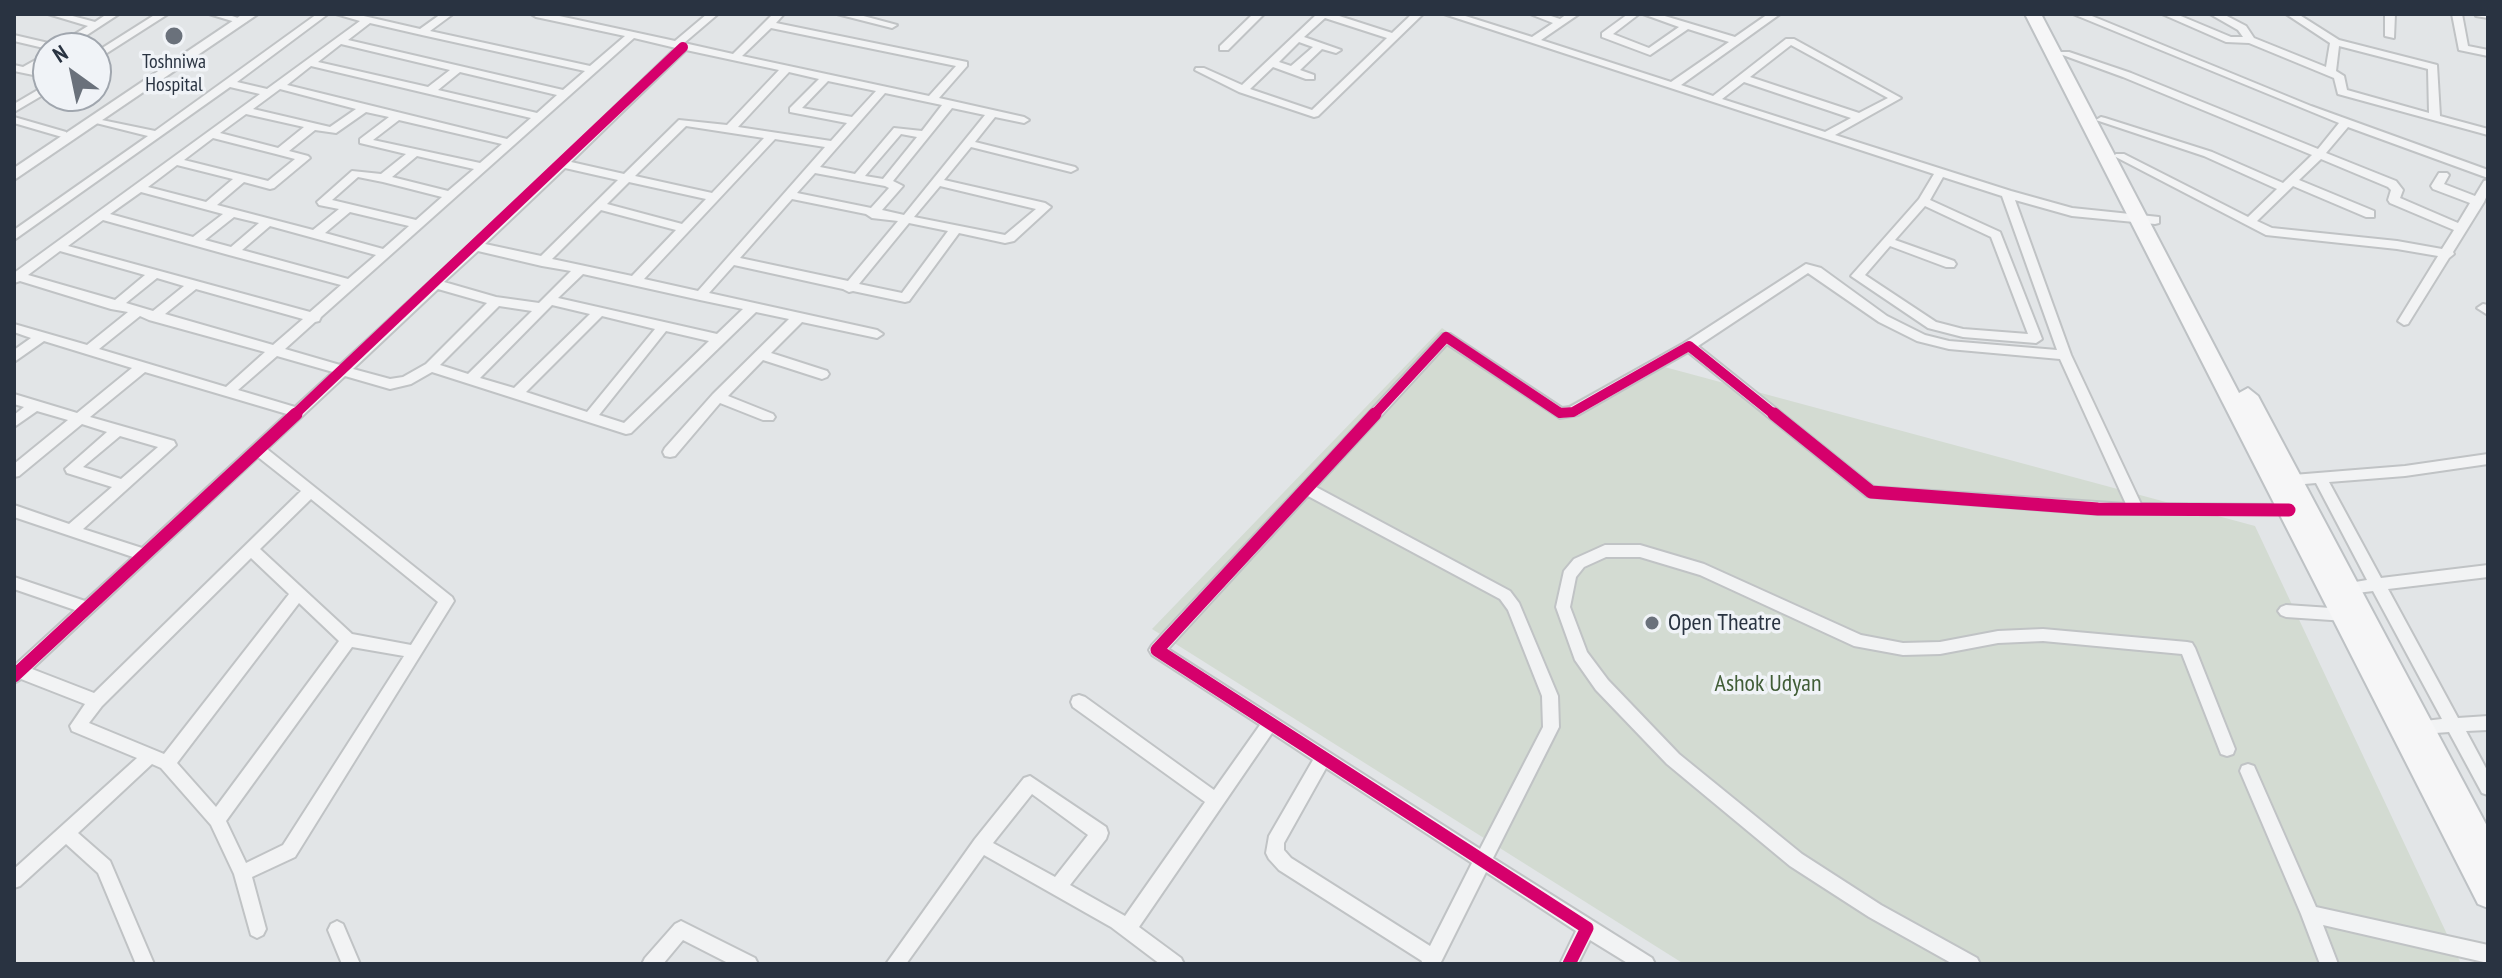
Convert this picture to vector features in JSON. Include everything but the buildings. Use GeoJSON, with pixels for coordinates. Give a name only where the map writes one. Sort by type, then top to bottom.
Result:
{"type":"FeatureCollection","features":[{"type":"Feature","properties":{"kind":"main road"},"geometry":{"type":"LineString","coordinates":[[2033,14],[2293,480],[2488,855]]}},
{"type":"Feature","properties":{"kind":"main road"},"geometry":{"type":"LineString","coordinates":[[2043,14],[2120,156],[2289,510],[2346,615],[2488,895]]}},
{"type":"Feature","properties":{"kind":"street"},"geometry":{"type":"LineString","coordinates":[[85,32],[114,14]]}},
{"type":"Feature","properties":{"kind":"street"},"geometry":{"type":"LineString","coordinates":[[112,47],[163,14]]}},
{"type":"Feature","properties":{"kind":"street"},"geometry":{"type":"LineString","coordinates":[[214,14],[242,17]]}},
{"type":"Feature","properties":{"kind":"street"},"geometry":{"type":"LineString","coordinates":[[14,236],[323,14]]}},
{"type":"Feature","properties":{"kind":"street"},"geometry":{"type":"LineString","coordinates":[[341,14],[593,70]]}},
{"type":"Feature","properties":{"kind":"street"},"geometry":{"type":"LineString","coordinates":[[422,32],[448,14]]}},
{"type":"Feature","properties":{"kind":"street"},"geometry":{"type":"LineString","coordinates":[[536,14],[1024,120]]}},
{"type":"Feature","properties":{"kind":"street"},"geometry":{"type":"LineString","coordinates":[[96,701],[16,674],[563,164],[713,14]]}},
{"type":"Feature","properties":{"kind":"street"},"geometry":{"type":"LineString","coordinates":[[734,58],[779,14]]}},
{"type":"Feature","properties":{"kind":"street"},"geometry":{"type":"LineString","coordinates":[[842,14],[892,25],[871,46]]}},
{"type":"Feature","properties":{"kind":"street"},"geometry":{"type":"LineString","coordinates":[[1224,48],[1259,14]]}},
{"type":"Feature","properties":{"kind":"street"},"geometry":{"type":"LineString","coordinates":[[1243,90],[1323,14],[1394,37]]}},
{"type":"Feature","properties":{"kind":"street"},"geometry":{"type":"LineString","coordinates":[[1200,70],[1243,90],[1314,114],[1418,14]]}},
{"type":"Feature","properties":{"kind":"street"},"geometry":{"type":"LineString","coordinates":[[1449,14],[2007,194],[2072,212],[2148,220]]}},
{"type":"Feature","properties":{"kind":"street"},"geometry":{"type":"LineString","coordinates":[[1535,14],[1559,22]]}},
{"type":"Feature","properties":{"kind":"street"},"geometry":{"type":"LineString","coordinates":[[1533,41],[1574,14]]}},
{"type":"Feature","properties":{"kind":"street"},"geometry":{"type":"LineString","coordinates":[[1634,14],[1606,35],[1650,52],[1686,26]]}},
{"type":"Feature","properties":{"kind":"street"},"geometry":{"type":"LineString","coordinates":[[1648,14],[1736,41]]}},
{"type":"Feature","properties":{"kind":"street"},"geometry":{"type":"LineString","coordinates":[[1673,86],[1775,14]]}},
{"type":"Feature","properties":{"kind":"street"},"geometry":{"type":"LineString","coordinates":[[2167,14],[2230,40],[2250,40],[2342,79],[2342,92],[2331,118]]}},
{"type":"Feature","properties":{"kind":"street"},"geometry":{"type":"LineString","coordinates":[[2215,14],[2242,28],[2250,40]]}},
{"type":"Feature","properties":{"kind":"street"},"geometry":{"type":"LineString","coordinates":[[2291,14],[2335,42],[2433,67],[2435,117]]}},
{"type":"Feature","properties":{"kind":"street"},"geometry":{"type":"LineString","coordinates":[[2390,14],[2390,36]]}},
{"type":"Feature","properties":{"kind":"street"},"geometry":{"type":"LineString","coordinates":[[2457,14],[2463,48],[2488,53]]}},
{"type":"Feature","properties":{"kind":"street"},"geometry":{"type":"LineString","coordinates":[[2480,14],[2488,15]]}},
{"type":"Feature","properties":{"kind":"street"},"geometry":{"type":"LineString","coordinates":[[61,15],[97,25]]}},
{"type":"Feature","properties":{"kind":"street"},"geometry":{"type":"LineString","coordinates":[[2087,15],[2331,118],[2488,174]]}},
{"type":"Feature","properties":{"kind":"street"},"geometry":{"type":"LineString","coordinates":[[14,175],[242,17]]}},
{"type":"Feature","properties":{"kind":"street"},"geometry":{"type":"LineString","coordinates":[[14,166],[242,17]]}},
{"type":"Feature","properties":{"kind":"street"},"geometry":{"type":"LineString","coordinates":[[16,277],[368,20]]}},
{"type":"Feature","properties":{"kind":"street"},"geometry":{"type":"LineString","coordinates":[[768,24],[963,64],[932,100]]}},
{"type":"Feature","properties":{"kind":"street"},"geometry":{"type":"LineString","coordinates":[[228,392],[632,35]]}},
{"type":"Feature","properties":{"kind":"street"},"geometry":{"type":"LineString","coordinates":[[1299,39],[1336,50]]}},
{"type":"Feature","properties":{"kind":"street"},"geometry":{"type":"LineString","coordinates":[[340,41],[566,94]]}},
{"type":"Feature","properties":{"kind":"street"},"geometry":{"type":"LineString","coordinates":[[1715,99],[1790,41],[1896,98],[1825,136]]}},
{"type":"Feature","properties":{"kind":"street"},"geometry":{"type":"LineString","coordinates":[[2330,73],[2335,42]]}},
{"type":"Feature","properties":{"kind":"street"},"geometry":{"type":"LineString","coordinates":[[1293,70],[1320,46]]}},
{"type":"Feature","properties":{"kind":"street"},"geometry":{"type":"LineString","coordinates":[[2065,54],[2127,75],[2392,184],[2397,190],[2394,200],[2462,229]]}},
{"type":"Feature","properties":{"kind":"street"},"geometry":{"type":"LineString","coordinates":[[310,63],[540,117]]}},
{"type":"Feature","properties":{"kind":"street"},"geometry":{"type":"LineString","coordinates":[[1272,63],[1310,77]]}},
{"type":"Feature","properties":{"kind":"street"},"geometry":{"type":"LineString","coordinates":[[430,91],[458,69]]}},
{"type":"Feature","properties":{"kind":"street"},"geometry":{"type":"LineString","coordinates":[[731,128],[786,69]]}},
{"type":"Feature","properties":{"kind":"street"},"geometry":{"type":"LineString","coordinates":[[826,77],[794,110],[854,121]]}},
{"type":"Feature","properties":{"kind":"street"},"geometry":{"type":"LineString","coordinates":[[1742,78],[1860,117]]}},
{"type":"Feature","properties":{"kind":"street"},"geometry":{"type":"LineString","coordinates":[[229,83],[364,108],[510,143]]}},
{"type":"Feature","properties":{"kind":"street"},"geometry":{"type":"LineString","coordinates":[[700,296],[883,89]]}},
{"type":"Feature","properties":{"kind":"street"},"geometry":{"type":"LineString","coordinates":[[2342,92],[2488,132]]}},
{"type":"Feature","properties":{"kind":"street"},"geometry":{"type":"LineString","coordinates":[[14,109],[32,97]]}},
{"type":"Feature","properties":{"kind":"street"},"geometry":{"type":"LineString","coordinates":[[886,183],[949,104]]}},
{"type":"Feature","properties":{"kind":"street"},"geometry":{"type":"LineString","coordinates":[[246,111],[332,131],[364,108]]}},
{"type":"Feature","properties":{"kind":"street"},"geometry":{"type":"LineString","coordinates":[[849,288],[992,113]]}},
{"type":"Feature","properties":{"kind":"street"},"geometry":{"type":"LineString","coordinates":[[397,116],[364,141],[482,167]]}},
{"type":"Feature","properties":{"kind":"street"},"geometry":{"type":"LineString","coordinates":[[14,120],[62,134]]}},
{"type":"Feature","properties":{"kind":"street"},"geometry":{"type":"LineString","coordinates":[[96,120],[157,135]]}},
{"type":"Feature","properties":{"kind":"street"},"geometry":{"type":"LineString","coordinates":[[2101,120],[2208,154],[2370,214]]}},
{"type":"Feature","properties":{"kind":"street"},"geometry":{"type":"LineString","coordinates":[[542,262],[629,179],[683,122],[833,145]]}},
{"type":"Feature","properties":{"kind":"street"},"geometry":{"type":"LineString","coordinates":[[2249,222],[2318,156],[2345,123]]}},
{"type":"Feature","properties":{"kind":"street"},"geometry":{"type":"LineString","coordinates":[[280,152],[313,126]]}},
{"type":"Feature","properties":{"kind":"street"},"geometry":{"type":"LineString","coordinates":[[857,178],[898,130],[924,135]]}},
{"type":"Feature","properties":{"kind":"street"},"geometry":{"type":"LineString","coordinates":[[176,161],[270,185],[304,158],[213,135]]}},
{"type":"Feature","properties":{"kind":"street"},"geometry":{"type":"LineString","coordinates":[[635,281],[771,137]]}},
{"type":"Feature","properties":{"kind":"street"},"geometry":{"type":"LineString","coordinates":[[967,143],[1071,169]]}},
{"type":"Feature","properties":{"kind":"street"},"geometry":{"type":"LineString","coordinates":[[383,178],[414,153]]}},
{"type":"Feature","properties":{"kind":"street"},"geometry":{"type":"LineString","coordinates":[[2120,156],[2270,232],[2397,245],[2448,254]]}},
{"type":"Feature","properties":{"kind":"street"},"geometry":{"type":"LineString","coordinates":[[563,164],[713,197]]}},
{"type":"Feature","properties":{"kind":"street"},"geometry":{"type":"LineString","coordinates":[[812,169],[897,186],[872,214]]}},
{"type":"Feature","properties":{"kind":"street"},"geometry":{"type":"LineString","coordinates":[[418,224],[323,202],[356,173],[450,195]]}},
{"type":"Feature","properties":{"kind":"street"},"geometry":{"type":"LineString","coordinates":[[1923,201],[1996,235],[2036,339],[1963,333],[1932,325],[1857,276],[1923,201],[1940,173]]}},
{"type":"Feature","properties":{"kind":"street"},"geometry":{"type":"LineString","coordinates":[[2443,175],[2437,186],[2478,202]]}},
{"type":"Feature","properties":{"kind":"street"},"geometry":{"type":"LineString","coordinates":[[208,206],[242,178]]}},
{"type":"Feature","properties":{"kind":"street"},"geometry":{"type":"LineString","coordinates":[[789,195],[872,214],[1010,238],[1045,207],[937,182]]}},
{"type":"Feature","properties":{"kind":"street"},"geometry":{"type":"LineString","coordinates":[[2404,321],[2448,254],[2488,184]]}},
{"type":"Feature","properties":{"kind":"street"},"geometry":{"type":"LineString","coordinates":[[140,188],[385,253]]}},
{"type":"Feature","properties":{"kind":"street"},"geometry":{"type":"LineString","coordinates":[[2007,194],[2065,355],[2136,509]]}},
{"type":"Feature","properties":{"kind":"street"},"geometry":{"type":"LineString","coordinates":[[599,206],[683,228]]}},
{"type":"Feature","properties":{"kind":"street"},"geometry":{"type":"LineString","coordinates":[[316,234],[349,207]]}},
{"type":"Feature","properties":{"kind":"street"},"geometry":{"type":"LineString","coordinates":[[196,241],[233,212]]}},
{"type":"Feature","properties":{"kind":"street"},"geometry":{"type":"LineString","coordinates":[[102,216],[352,284]]}},
{"type":"Feature","properties":{"kind":"street"},"geometry":{"type":"LineString","coordinates":[[233,252],[268,222]]}},
{"type":"Feature","properties":{"kind":"street"},"geometry":{"type":"LineString","coordinates":[[731,260],[905,298],[955,230]]}},
{"type":"Feature","properties":{"kind":"street"},"geometry":{"type":"LineString","coordinates":[[1889,242],[1950,264]]}},
{"type":"Feature","properties":{"kind":"street"},"geometry":{"type":"LineString","coordinates":[[475,246],[877,334]]}},
{"type":"Feature","properties":{"kind":"street"},"geometry":{"type":"LineString","coordinates":[[59,247],[315,318]]}},
{"type":"Feature","properties":{"kind":"street"},"geometry":{"type":"LineString","coordinates":[[1646,964],[1157,650],[1446,337],[1560,413],[1573,412],[1689,346],[1806,268],[1817,271],[1883,319],[1921,338],[1949,345],[2065,355]]}},
{"type":"Feature","properties":{"kind":"street"},"geometry":{"type":"LineString","coordinates":[[471,379],[579,270]]}},
{"type":"Feature","properties":{"kind":"street"},"geometry":{"type":"LineString","coordinates":[[115,306],[155,273]]}},
{"type":"Feature","properties":{"kind":"street"},"geometry":{"type":"LineString","coordinates":[[16,277],[398,384],[431,367],[496,301]]}},
{"type":"Feature","properties":{"kind":"street"},"geometry":{"type":"LineString","coordinates":[[153,317],[194,284]]}},
{"type":"Feature","properties":{"kind":"street"},"geometry":{"type":"LineString","coordinates":[[435,284],[496,301],[546,304],[718,339]]}},
{"type":"Feature","properties":{"kind":"street"},"geometry":{"type":"LineString","coordinates":[[431,367],[626,429],[752,308]]}},
{"type":"Feature","properties":{"kind":"street"},"geometry":{"type":"LineString","coordinates":[[88,351],[137,312]]}},
{"type":"Feature","properties":{"kind":"street"},"geometry":{"type":"LineString","coordinates":[[516,394],[598,313]]}},
{"type":"Feature","properties":{"kind":"street"},"geometry":{"type":"LineString","coordinates":[[670,452],[718,397],[798,318]]}},
{"type":"Feature","properties":{"kind":"street"},"geometry":{"type":"LineString","coordinates":[[589,418],[663,327]]}},
{"type":"Feature","properties":{"kind":"street"},"geometry":{"type":"LineString","coordinates":[[14,328],[298,413]]}},
{"type":"Feature","properties":{"kind":"street"},"geometry":{"type":"LineString","coordinates":[[14,357],[41,337]]}},
{"type":"Feature","properties":{"kind":"street"},"geometry":{"type":"LineString","coordinates":[[1689,346],[1871,492],[2136,509],[2289,510]]}},
{"type":"Feature","properties":{"kind":"street"},"geometry":{"type":"LineString","coordinates":[[760,354],[822,374]]}},
{"type":"Feature","properties":{"kind":"street"},"geometry":{"type":"LineString","coordinates":[[14,472],[142,367]]}},
{"type":"Feature","properties":{"kind":"street"},"geometry":{"type":"LineString","coordinates":[[718,397],[768,417]]}},
{"type":"Feature","properties":{"kind":"street"},"geometry":{"type":"LineString","coordinates":[[14,399],[169,445],[72,530]]}},
{"type":"Feature","properties":{"kind":"street"},"geometry":{"type":"LineString","coordinates":[[14,422],[35,405]]}},
{"type":"Feature","properties":{"kind":"street"},"geometry":{"type":"LineString","coordinates":[[118,430],[72,469],[124,485]]}},
{"type":"Feature","properties":{"kind":"street"},"geometry":{"type":"LineString","coordinates":[[242,873],[289,851],[447,601],[259,450]]}},
{"type":"Feature","properties":{"kind":"street"},"geometry":{"type":"LineString","coordinates":[[2293,480],[2488,459]]}},
{"type":"Feature","properties":{"kind":"street"},"geometry":{"type":"LineString","coordinates":[[2319,477],[2488,788]]}},
{"type":"Feature","properties":{"kind":"street"},"geometry":{"type":"LineString","coordinates":[[1305,488],[1493,585],[1514,607],[1553,712],[1551,727],[1432,961],[1285,864],[1275,853],[1275,842],[1324,757]]}},
{"type":"Feature","properties":{"kind":"street"},"geometry":{"type":"LineString","coordinates":[[257,929],[242,873],[217,820],[167,763],[78,726],[96,701],[310,491]]}},
{"type":"Feature","properties":{"kind":"street"},"geometry":{"type":"LineString","coordinates":[[14,511],[145,555]]}},
{"type":"Feature","properties":{"kind":"street"},"geometry":{"type":"LineString","coordinates":[[251,549],[348,640],[415,652]]}},
{"type":"Feature","properties":{"kind":"street"},"geometry":{"type":"LineString","coordinates":[[1971,964],[1875,911],[1796,860],[1673,759],[1602,685],[1580,655],[1563,607],[1569,575],[1579,563],[1605,551],[1640,551],[1704,570],[1859,641],[1903,649],[1940,648],[1998,637],[2043,635],[2187,648],[2227,749]]}},
{"type":"Feature","properties":{"kind":"street"},"geometry":{"type":"LineString","coordinates":[[2349,588],[2488,571]]}},
{"type":"Feature","properties":{"kind":"street"},"geometry":{"type":"LineString","coordinates":[[14,583],[87,608]]}},
{"type":"Feature","properties":{"kind":"street"},"geometry":{"type":"LineString","coordinates":[[167,763],[298,593]]}},
{"type":"Feature","properties":{"kind":"street"},"geometry":{"type":"LineString","coordinates":[[2286,611],[2346,615]]}},
{"type":"Feature","properties":{"kind":"street"},"geometry":{"type":"LineString","coordinates":[[217,820],[348,640]]}},
{"type":"Feature","properties":{"kind":"street"},"geometry":{"type":"LineString","coordinates":[[1079,702],[1215,800]]}},
{"type":"Feature","properties":{"kind":"street"},"geometry":{"type":"LineString","coordinates":[[1127,929],[1270,723]]}},
{"type":"Feature","properties":{"kind":"street"},"geometry":{"type":"LineString","coordinates":[[2422,727],[2488,723]]}},
{"type":"Feature","properties":{"kind":"street"},"geometry":{"type":"LineString","coordinates":[[14,880],[150,756]]}},
{"type":"Feature","properties":{"kind":"street"},"geometry":{"type":"LineString","coordinates":[[2248,771],[2329,964]]}},
{"type":"Feature","properties":{"kind":"street"},"geometry":{"type":"LineString","coordinates":[[903,962],[981,845],[1030,783],[1100,833],[1057,888]]}},
{"type":"Feature","properties":{"kind":"street"},"geometry":{"type":"LineString","coordinates":[[65,832],[104,867],[145,964]]}},
{"type":"Feature","properties":{"kind":"street"},"geometry":{"type":"LineString","coordinates":[[981,845],[1127,929],[1175,964]]}},
{"type":"Feature","properties":{"kind":"street"},"geometry":{"type":"LineString","coordinates":[[2310,914],[2488,954]]}},
{"type":"Feature","properties":{"kind":"street"},"geometry":{"type":"LineString","coordinates":[[1569,964],[1587,928]]}},
{"type":"Feature","properties":{"kind":"street"},"geometry":{"type":"LineString","coordinates":[[337,930],[351,964]]}},
{"type":"Feature","properties":{"kind":"street"},"geometry":{"type":"LineString","coordinates":[[651,964],[681,930],[749,964]]}},
{"type":"Feature","properties":{"kind":"green space","name":"Ashok Udyan"},"geometry":{"type":"Polygon","coordinates":[[[1442,328],[1561,409],[1646,362],[2255,526],[2461,964],[1684,964],[1152,629],[1442,328]]]}},
{"type":"Feature","properties":{"kind":"cycle path"},"geometry":{"type":"LineString","coordinates":[[14,676],[517,208],[683,47]]}},
{"type":"Feature","properties":{"kind":"cycle path"},"geometry":{"type":"LineString","coordinates":[[1569,964],[1587,928],[1157,650],[1446,337],[1560,413],[1573,412],[1689,346],[1871,492],[2098,509],[2289,510]]}},
{"type":"Feature","properties":{"kind":"place","name":"Toshniwa Hospital"},"geometry":{"type":"Point","coordinates":[174,36]}},
{"type":"Feature","properties":{"kind":"place","name":"Open Theatre"},"geometry":{"type":"Point","coordinates":[1652,623]}}]}
